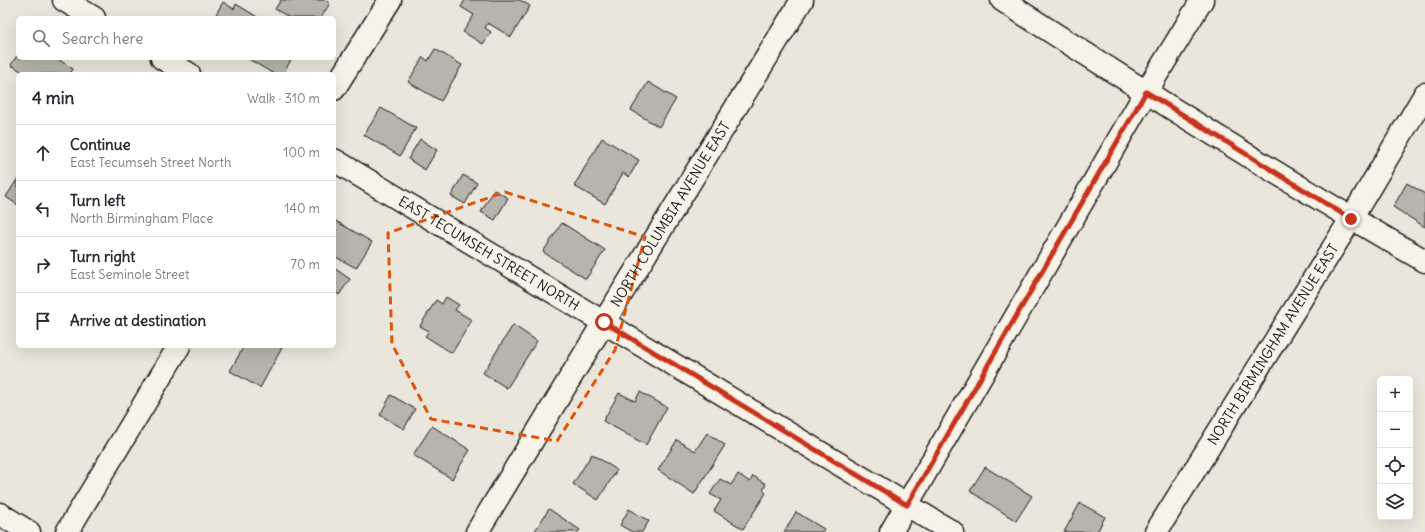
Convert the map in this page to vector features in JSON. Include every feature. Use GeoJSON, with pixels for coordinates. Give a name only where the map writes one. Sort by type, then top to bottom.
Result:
{"type":"FeatureCollection","features":[{"type":"Feature","properties":{"kind":"street"},"geometry":{"type":"LineString","coordinates":[[64,0],[91,16]]}},
{"type":"Feature","properties":{"kind":"street"},"geometry":{"type":"LineString","coordinates":[[336,86],[390,0]]}},
{"type":"Feature","properties":{"kind":"street","name":"NORTH COLUMBIA AVENUE EAST"},"geometry":{"type":"LineString","coordinates":[[477,532],[802,0]]}},
{"type":"Feature","properties":{"kind":"street"},"geometry":{"type":"LineString","coordinates":[[1002,0],[1146,92],[1351,219],[1425,261]]}},
{"type":"Feature","properties":{"kind":"street"},"geometry":{"type":"LineString","coordinates":[[890,532],[1146,92],[1202,0]]}},
{"type":"Feature","properties":{"kind":"street"},"geometry":{"type":"LineString","coordinates":[[165,60],[186,72]]}},
{"type":"Feature","properties":{"kind":"street","name":"NORTH BIRMINGHAM AVENUE EAST"},"geometry":{"type":"LineString","coordinates":[[1156,532],[1351,219],[1425,94]]}},
{"type":"Feature","properties":{"kind":"street","name":"EAST TECUMSEH STREET NORTH"},"geometry":{"type":"LineString","coordinates":[[336,161],[952,532]]}},
{"type":"Feature","properties":{"kind":"street"},"geometry":{"type":"LineString","coordinates":[[67,532],[178,348]]}},
{"type":"Feature","properties":{"kind":"street"},"geometry":{"type":"LineString","coordinates":[[0,514],[29,532]]}},
{"type":"Feature","properties":{"kind":"highlighted area"},"geometry":{"type":"Polygon","coordinates":[[[505,192],[645,237],[615,350],[557,441],[431,419],[392,344],[388,233],[505,192]]]}},
{"type":"Feature","properties":{"kind":"building"},"geometry":{"type":"Polygon","coordinates":[[[281,0],[325,0],[330,3],[322,16],[287,16],[275,9],[281,0]]]}},
{"type":"Feature","properties":{"kind":"building"},"geometry":{"type":"Polygon","coordinates":[[[465,0],[520,0],[530,6],[511,37],[488,23],[485,28],[491,32],[483,44],[463,32],[474,15],[461,7],[465,0]]]}},
{"type":"Feature","properties":{"kind":"building"},"geometry":{"type":"Polygon","coordinates":[[[223,2],[234,9],[236,4],[256,16],[215,16],[223,2]]]}},
{"type":"Feature","properties":{"kind":"building"},"geometry":{"type":"Polygon","coordinates":[[[435,49],[462,65],[441,101],[408,82],[423,57],[428,61],[435,49]]]}},
{"type":"Feature","properties":{"kind":"building"},"geometry":{"type":"Polygon","coordinates":[[[16,57],[16,60],[59,60],[73,69],[71,72],[23,72],[11,65],[16,57]]]}},
{"type":"Feature","properties":{"kind":"building"},"geometry":{"type":"Polygon","coordinates":[[[250,60],[291,60],[284,72],[271,72],[250,60]]]}},
{"type":"Feature","properties":{"kind":"building"},"geometry":{"type":"Polygon","coordinates":[[[648,82],[676,99],[659,127],[631,110],[648,82]]]}},
{"type":"Feature","properties":{"kind":"building"},"geometry":{"type":"Polygon","coordinates":[[[381,108],[416,128],[400,156],[364,135],[381,108]]]}},
{"type":"Feature","properties":{"kind":"building"},"geometry":{"type":"Polygon","coordinates":[[[602,138],[639,160],[629,177],[623,173],[605,204],[574,186],[602,138]]]}},
{"type":"Feature","properties":{"kind":"building"},"geometry":{"type":"Polygon","coordinates":[[[420,139],[437,150],[425,170],[408,159],[420,139]]]}},
{"type":"Feature","properties":{"kind":"building"},"geometry":{"type":"Polygon","coordinates":[[[463,175],[477,183],[465,204],[451,196],[463,175]]]}},
{"type":"Feature","properties":{"kind":"building"},"geometry":{"type":"Polygon","coordinates":[[[16,181],[16,204],[6,197],[16,181]]]}},
{"type":"Feature","properties":{"kind":"building"},"geometry":{"type":"Polygon","coordinates":[[[1407,183],[1425,194],[1425,227],[1393,207],[1407,183]]]}},
{"type":"Feature","properties":{"kind":"building"},"geometry":{"type":"Polygon","coordinates":[[[494,190],[508,198],[495,220],[481,212],[494,190]]]}},
{"type":"Feature","properties":{"kind":"building"},"geometry":{"type":"Polygon","coordinates":[[[336,221],[372,242],[356,268],[336,257],[336,221]]]}},
{"type":"Feature","properties":{"kind":"building"},"geometry":{"type":"Polygon","coordinates":[[[562,223],[605,250],[586,279],[543,252],[562,223]]]}},
{"type":"Feature","properties":{"kind":"building"},"geometry":{"type":"Polygon","coordinates":[[[336,269],[350,279],[339,295],[336,293],[336,269]]]}},
{"type":"Feature","properties":{"kind":"building"},"geometry":{"type":"Polygon","coordinates":[[[446,297],[459,305],[455,310],[472,320],[452,353],[425,336],[429,331],[420,326],[436,300],[442,304],[446,297]]]}},
{"type":"Feature","properties":{"kind":"building"},"geometry":{"type":"Polygon","coordinates":[[[513,325],[537,341],[507,388],[483,373],[513,325]]]}},
{"type":"Feature","properties":{"kind":"building"},"geometry":{"type":"Polygon","coordinates":[[[243,348],[282,348],[260,388],[230,371],[243,348]]]}},
{"type":"Feature","properties":{"kind":"building"},"geometry":{"type":"Polygon","coordinates":[[[640,392],[667,407],[646,445],[603,421],[619,393],[635,401],[640,392]]]}},
{"type":"Feature","properties":{"kind":"building"},"geometry":{"type":"Polygon","coordinates":[[[391,395],[415,409],[404,429],[380,415],[391,395]]]}},
{"type":"Feature","properties":{"kind":"building"},"geometry":{"type":"Polygon","coordinates":[[[432,426],[470,450],[452,479],[413,455],[432,426]]]}},
{"type":"Feature","properties":{"kind":"building"},"geometry":{"type":"Polygon","coordinates":[[[707,433],[725,445],[694,494],[658,470],[677,440],[695,451],[707,433]]]}},
{"type":"Feature","properties":{"kind":"building"},"geometry":{"type":"Polygon","coordinates":[[[592,454],[617,470],[598,500],[573,484],[592,454]]]}},
{"type":"Feature","properties":{"kind":"building"},"geometry":{"type":"Polygon","coordinates":[[[985,467],[1032,496],[1016,521],[970,491],[985,467]]]}},
{"type":"Feature","properties":{"kind":"building"},"geometry":{"type":"Polygon","coordinates":[[[738,474],[750,482],[753,476],[766,484],[763,490],[766,493],[743,529],[714,511],[721,500],[710,494],[720,479],[731,485],[738,474]]]}},
{"type":"Feature","properties":{"kind":"building"},"geometry":{"type":"Polygon","coordinates":[[[1080,503],[1105,517],[1097,532],[1064,532],[1080,503]]]}},
{"type":"Feature","properties":{"kind":"building"},"geometry":{"type":"Polygon","coordinates":[[[549,509],[580,530],[578,532],[534,532],[549,509]]]}},
{"type":"Feature","properties":{"kind":"building"},"geometry":{"type":"Polygon","coordinates":[[[629,509],[649,521],[642,532],[632,532],[620,525],[629,509]]]}},
{"type":"Feature","properties":{"kind":"building"},"geometry":{"type":"Polygon","coordinates":[[[796,512],[824,529],[822,532],[784,532],[796,512]]]}},
{"type":"Feature","properties":{"kind":"route"},"geometry":{"type":"LineString","coordinates":[[604,322],[907,505],[1146,92],[1351,219]]}}]}
